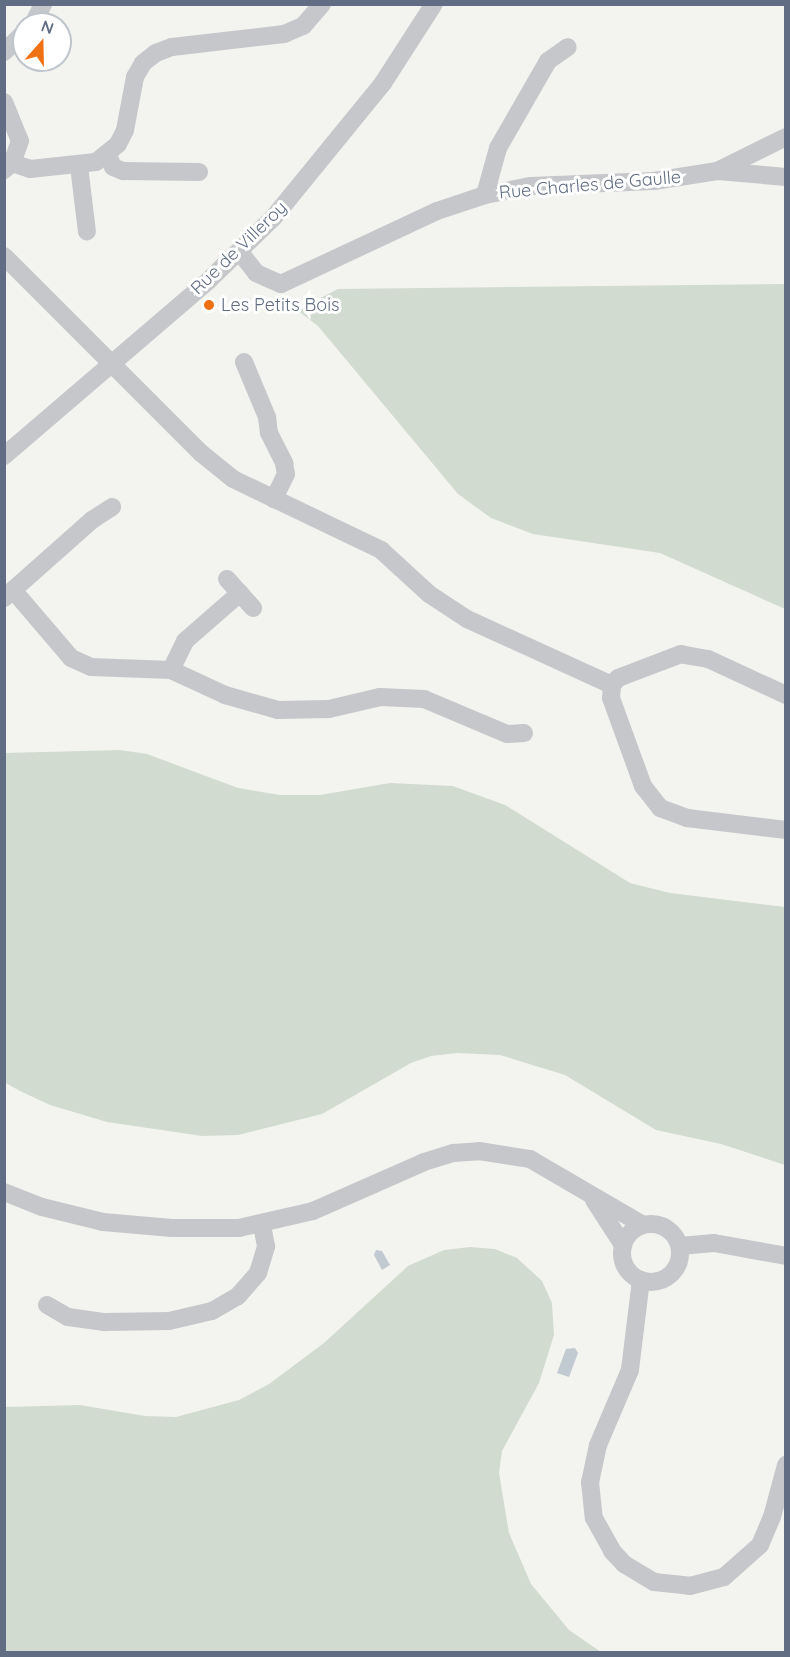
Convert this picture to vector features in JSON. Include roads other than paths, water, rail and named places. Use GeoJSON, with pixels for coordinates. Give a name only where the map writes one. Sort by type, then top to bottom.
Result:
{"type":"FeatureCollection","features":[{"type":"Feature","properties":{"kind":"street"},"geometry":{"type":"LineString","coordinates":[[4,102],[18,129],[20,141],[8,167],[30,169],[79,166],[108,155],[125,130],[135,77],[143,63],[156,53],[172,47],[284,34],[303,26],[322,4]]}},
{"type":"Feature","properties":{"kind":"street","name":"Rue de Villeroy"},"geometry":{"type":"LineString","coordinates":[[4,456],[239,251],[324,160],[389,73],[434,4]]}},
{"type":"Feature","properties":{"kind":"street"},"geometry":{"type":"LineString","coordinates":[[485,195],[498,148],[548,61],[568,47]]}},
{"type":"Feature","properties":{"kind":"street","name":"Rue Charles de Gaulle"},"geometry":{"type":"LineString","coordinates":[[239,251],[256,273],[281,284],[437,211],[485,195],[531,186],[654,181],[717,171],[786,137]]}},
{"type":"Feature","properties":{"kind":"street"},"geometry":{"type":"LineString","coordinates":[[108,155],[113,167],[123,171],[199,172]]}},
{"type":"Feature","properties":{"kind":"street"},"geometry":{"type":"LineString","coordinates":[[79,166],[87,232]]}},
{"type":"Feature","properties":{"kind":"street"},"geometry":{"type":"LineString","coordinates":[[717,171],[786,177]]}},
{"type":"Feature","properties":{"kind":"street"},"geometry":{"type":"LineString","coordinates":[[4,256],[215,466],[274,499],[381,550],[429,594],[467,619],[612,686]]}},
{"type":"Feature","properties":{"kind":"street"},"geometry":{"type":"LineString","coordinates":[[244,362],[267,417],[269,433],[284,463],[286,474],[274,499]]}},
{"type":"Feature","properties":{"kind":"street"},"geometry":{"type":"LineString","coordinates":[[112,507],[92,520],[9,594],[80,664],[171,670],[262,707],[307,712],[403,696],[444,705],[507,734],[524,732]]}},
{"type":"Feature","properties":{"kind":"street"},"geometry":{"type":"LineString","coordinates":[[227,579],[253,608]]}},
{"type":"Feature","properties":{"kind":"street"},"geometry":{"type":"LineString","coordinates":[[171,670],[185,641],[240,593]]}},
{"type":"Feature","properties":{"kind":"street"},"geometry":{"type":"LineString","coordinates":[[786,695],[708,658],[681,654],[618,678],[612,686],[611,698],[643,786],[660,808],[687,818],[786,830]]}},
{"type":"Feature","properties":{"kind":"street"},"geometry":{"type":"LineString","coordinates":[[4,1192],[70,1215],[122,1224],[210,1229],[262,1225],[340,1201],[392,1174],[453,1153],[506,1153],[530,1159],[643,1225]]}},
{"type":"Feature","properties":{"kind":"street"},"geometry":{"type":"LineString","coordinates":[[591,1196],[623,1245],[626,1266],[641,1280],[662,1280],[671,1275],[680,1256],[680,1246],[670,1230],[662,1225],[643,1225],[634,1229],[623,1245]]}},
{"type":"Feature","properties":{"kind":"street"},"geometry":{"type":"LineString","coordinates":[[47,1305],[68,1317],[105,1322],[169,1321],[212,1311],[238,1296],[258,1273],[266,1246],[262,1225]]}},
{"type":"Feature","properties":{"kind":"street"},"geometry":{"type":"LineString","coordinates":[[680,1246],[714,1243],[786,1256]]}},
{"type":"Feature","properties":{"kind":"street"},"geometry":{"type":"LineString","coordinates":[[641,1280],[630,1370],[598,1445],[590,1482],[594,1518],[612,1551],[624,1564],[654,1582],[690,1586],[724,1577],[760,1545],[772,1517],[786,1465]]}},
{"type":"Feature","properties":{"kind":"place","name":"Les Petits Bois"},"geometry":{"type":"Point","coordinates":[209,305]}}]}
